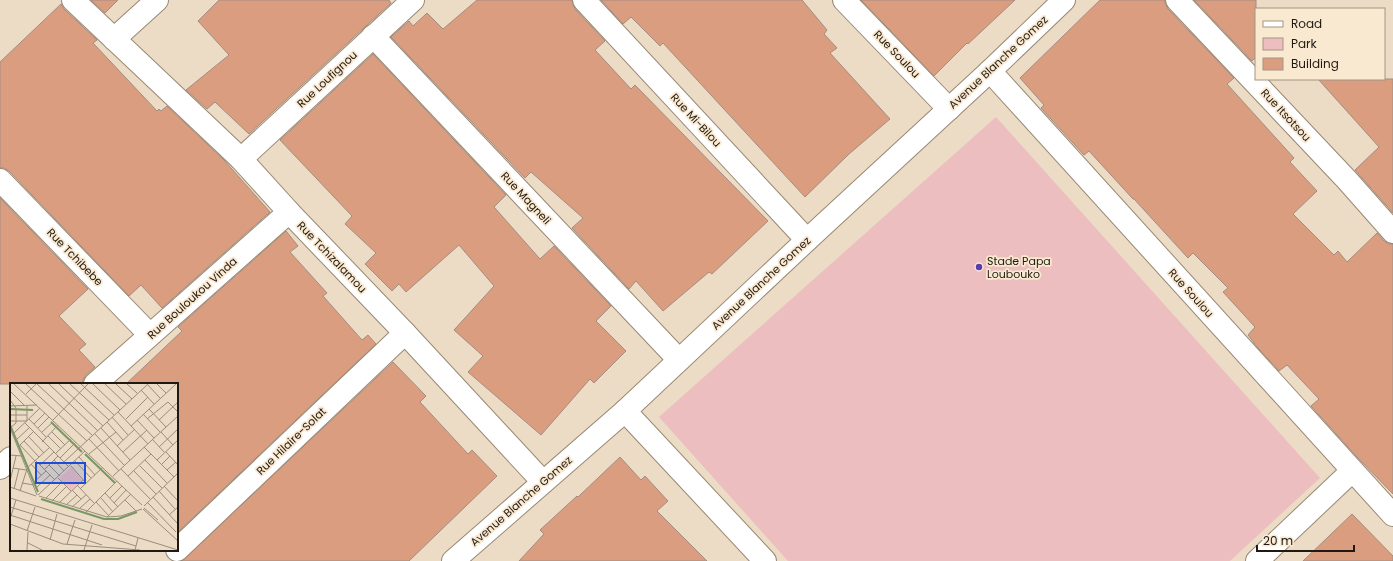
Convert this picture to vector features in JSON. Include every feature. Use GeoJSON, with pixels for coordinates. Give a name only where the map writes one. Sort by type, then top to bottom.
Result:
{"type":"FeatureCollection","features":[{"type":"Feature","properties":{"kind":"street","name":"Rue Tchizalamou"},"geometry":{"type":"LineString","coordinates":[[73,0],[241,159],[543,482]]}},
{"type":"Feature","properties":{"kind":"street"},"geometry":{"type":"LineString","coordinates":[[114,39],[156,0]]}},
{"type":"Feature","properties":{"kind":"street","name":"Rue Loufignou"},"geometry":{"type":"LineString","coordinates":[[241,159],[413,0]]}},
{"type":"Feature","properties":{"kind":"street","name":"Rue Mi-Bilou"},"geometry":{"type":"LineString","coordinates":[[584,0],[807,240]]}},
{"type":"Feature","properties":{"kind":"street","name":"Rue Soulou"},"geometry":{"type":"LineString","coordinates":[[844,0],[949,109]]}},
{"type":"Feature","properties":{"kind":"street","name":"Avenue Blanche Gomez"},"geometry":{"type":"LineString","coordinates":[[453,561],[625,411],[990,71],[1064,0]]}},
{"type":"Feature","properties":{"kind":"street","name":"Rue Itsotsou"},"geometry":{"type":"LineString","coordinates":[[1177,0],[1347,180],[1393,232]]}},
{"type":"Feature","properties":{"kind":"street","name":"Rue Magneli"},"geometry":{"type":"LineString","coordinates":[[373,36],[679,360]]}},
{"type":"Feature","properties":{"kind":"street","name":"Rue Soulou"},"geometry":{"type":"LineString","coordinates":[[990,71],[1352,471],[1393,514]]}},
{"type":"Feature","properties":{"kind":"street","name":"Rue Tchibebe"},"geometry":{"type":"LineString","coordinates":[[0,180],[150,335]]}},
{"type":"Feature","properties":{"kind":"street","name":"Rue Bouloukou Vinda"},"geometry":{"type":"LineString","coordinates":[[95,383],[289,212]]}},
{"type":"Feature","properties":{"kind":"street","name":"Rue Hilaire-Solat"},"geometry":{"type":"LineString","coordinates":[[178,549],[405,333]]}},
{"type":"Feature","properties":{"kind":"street"},"geometry":{"type":"LineString","coordinates":[[625,411],[754,557]]}},
{"type":"Feature","properties":{"kind":"street"},"geometry":{"type":"LineString","coordinates":[[0,468],[10,459]]}},
{"type":"Feature","properties":{"kind":"street"},"geometry":{"type":"LineString","coordinates":[[1256,561],[1352,471]]}},
{"type":"Feature","properties":{"kind":"street","name":"Rue Hilaire-Solat"},"geometry":{"type":"LineString","coordinates":[[164,561],[176,551]]}},
{"type":"Feature","properties":{"kind":"green space","name":"Stade Papa Loubouko"},"geometry":{"type":"Polygon","coordinates":[[[996,117],[1320,478],[1230,561],[788,561],[659,417],[996,117]]]}},
{"type":"Feature","properties":{"kind":"building"},"geometry":{"type":"Polygon","coordinates":[[[91,0],[118,0],[105,13],[91,0]]]}},
{"type":"Feature","properties":{"kind":"building"},"geometry":{"type":"Polygon","coordinates":[[[219,0],[389,0],[391,3],[249,134],[215,102],[207,109],[186,90],[229,55],[198,21],[219,0]]]}},
{"type":"Feature","properties":{"kind":"building"},"geometry":{"type":"Polygon","coordinates":[[[477,0],[572,0],[575,9],[605,41],[595,50],[631,89],[635,85],[768,221],[712,274],[709,272],[663,311],[636,281],[629,289],[572,228],[583,218],[531,172],[525,178],[391,37],[409,21],[413,26],[427,13],[443,29],[477,0]]]}},
{"type":"Feature","properties":{"kind":"building"},"geometry":{"type":"Polygon","coordinates":[[[601,0],[802,0],[827,30],[824,34],[837,48],[830,53],[890,119],[849,154],[805,197],[663,43],[660,46],[631,17],[623,24],[601,0]]]}},
{"type":"Feature","properties":{"kind":"building"},"geometry":{"type":"Polygon","coordinates":[[[861,0],[1015,0],[968,44],[967,43],[934,76],[861,0]]]}},
{"type":"Feature","properties":{"kind":"building"},"geometry":{"type":"Polygon","coordinates":[[[1100,0],[1165,0],[1168,9],[1234,78],[1227,84],[1294,158],[1290,162],[1317,191],[1293,214],[1334,255],[1338,251],[1347,262],[1377,233],[1384,241],[1389,244],[1393,244],[1393,494],[1311,406],[1319,399],[1287,365],[1279,371],[1258,348],[1248,335],[1255,327],[1223,292],[1228,288],[1193,253],[1188,258],[1089,151],[1084,155],[1041,108],[1044,105],[1020,78],[1100,0]]]}},
{"type":"Feature","properties":{"kind":"building"},"geometry":{"type":"Polygon","coordinates":[[[1194,0],[1256,0],[1255,58],[1252,61],[1194,0]]]}},
{"type":"Feature","properties":{"kind":"building"},"geometry":{"type":"Polygon","coordinates":[[[61,4],[64,9],[97,40],[93,43],[157,111],[159,109],[161,111],[167,106],[224,160],[270,212],[162,308],[141,285],[129,296],[9,171],[4,168],[0,168],[0,62],[61,4]]]}},
{"type":"Feature","properties":{"kind":"building"},"geometry":{"type":"Polygon","coordinates":[[[373,54],[506,195],[494,207],[540,259],[554,246],[611,306],[596,321],[626,351],[594,383],[590,379],[541,435],[468,372],[483,356],[454,330],[494,286],[459,245],[406,292],[399,284],[392,291],[365,264],[376,253],[345,224],[352,216],[280,140],[373,54]]]}},
{"type":"Feature","properties":{"kind":"building"},"geometry":{"type":"Polygon","coordinates":[[[1393,79],[1393,213],[1355,170],[1379,147],[1319,80],[1393,79]]]}},
{"type":"Feature","properties":{"kind":"building"},"geometry":{"type":"Polygon","coordinates":[[[0,198],[88,289],[59,316],[86,344],[79,350],[95,367],[86,375],[83,383],[0,384],[0,198]]]}},
{"type":"Feature","properties":{"kind":"building"},"geometry":{"type":"Polygon","coordinates":[[[286,231],[298,246],[290,252],[327,293],[323,296],[362,340],[368,335],[376,344],[178,532],[178,383],[127,383],[182,331],[178,327],[286,231]]]}},
{"type":"Feature","properties":{"kind":"building"},"geometry":{"type":"Polygon","coordinates":[[[393,362],[426,396],[420,402],[468,454],[472,450],[497,476],[409,561],[182,561],[393,362]]]}},
{"type":"Feature","properties":{"kind":"building"},"geometry":{"type":"Polygon","coordinates":[[[620,457],[641,480],[645,476],[668,501],[657,511],[707,561],[519,561],[544,534],[540,530],[577,496],[578,497],[620,457]]]}},
{"type":"Feature","properties":{"kind":"building"},"geometry":{"type":"Polygon","coordinates":[[[1352,514],[1393,556],[1393,561],[1303,561],[1352,514]]]}},
{"type":"Feature","properties":{"kind":"place","name":"Stade Papa Loubouko"},"geometry":{"type":"Point","coordinates":[979,267]}}]}
